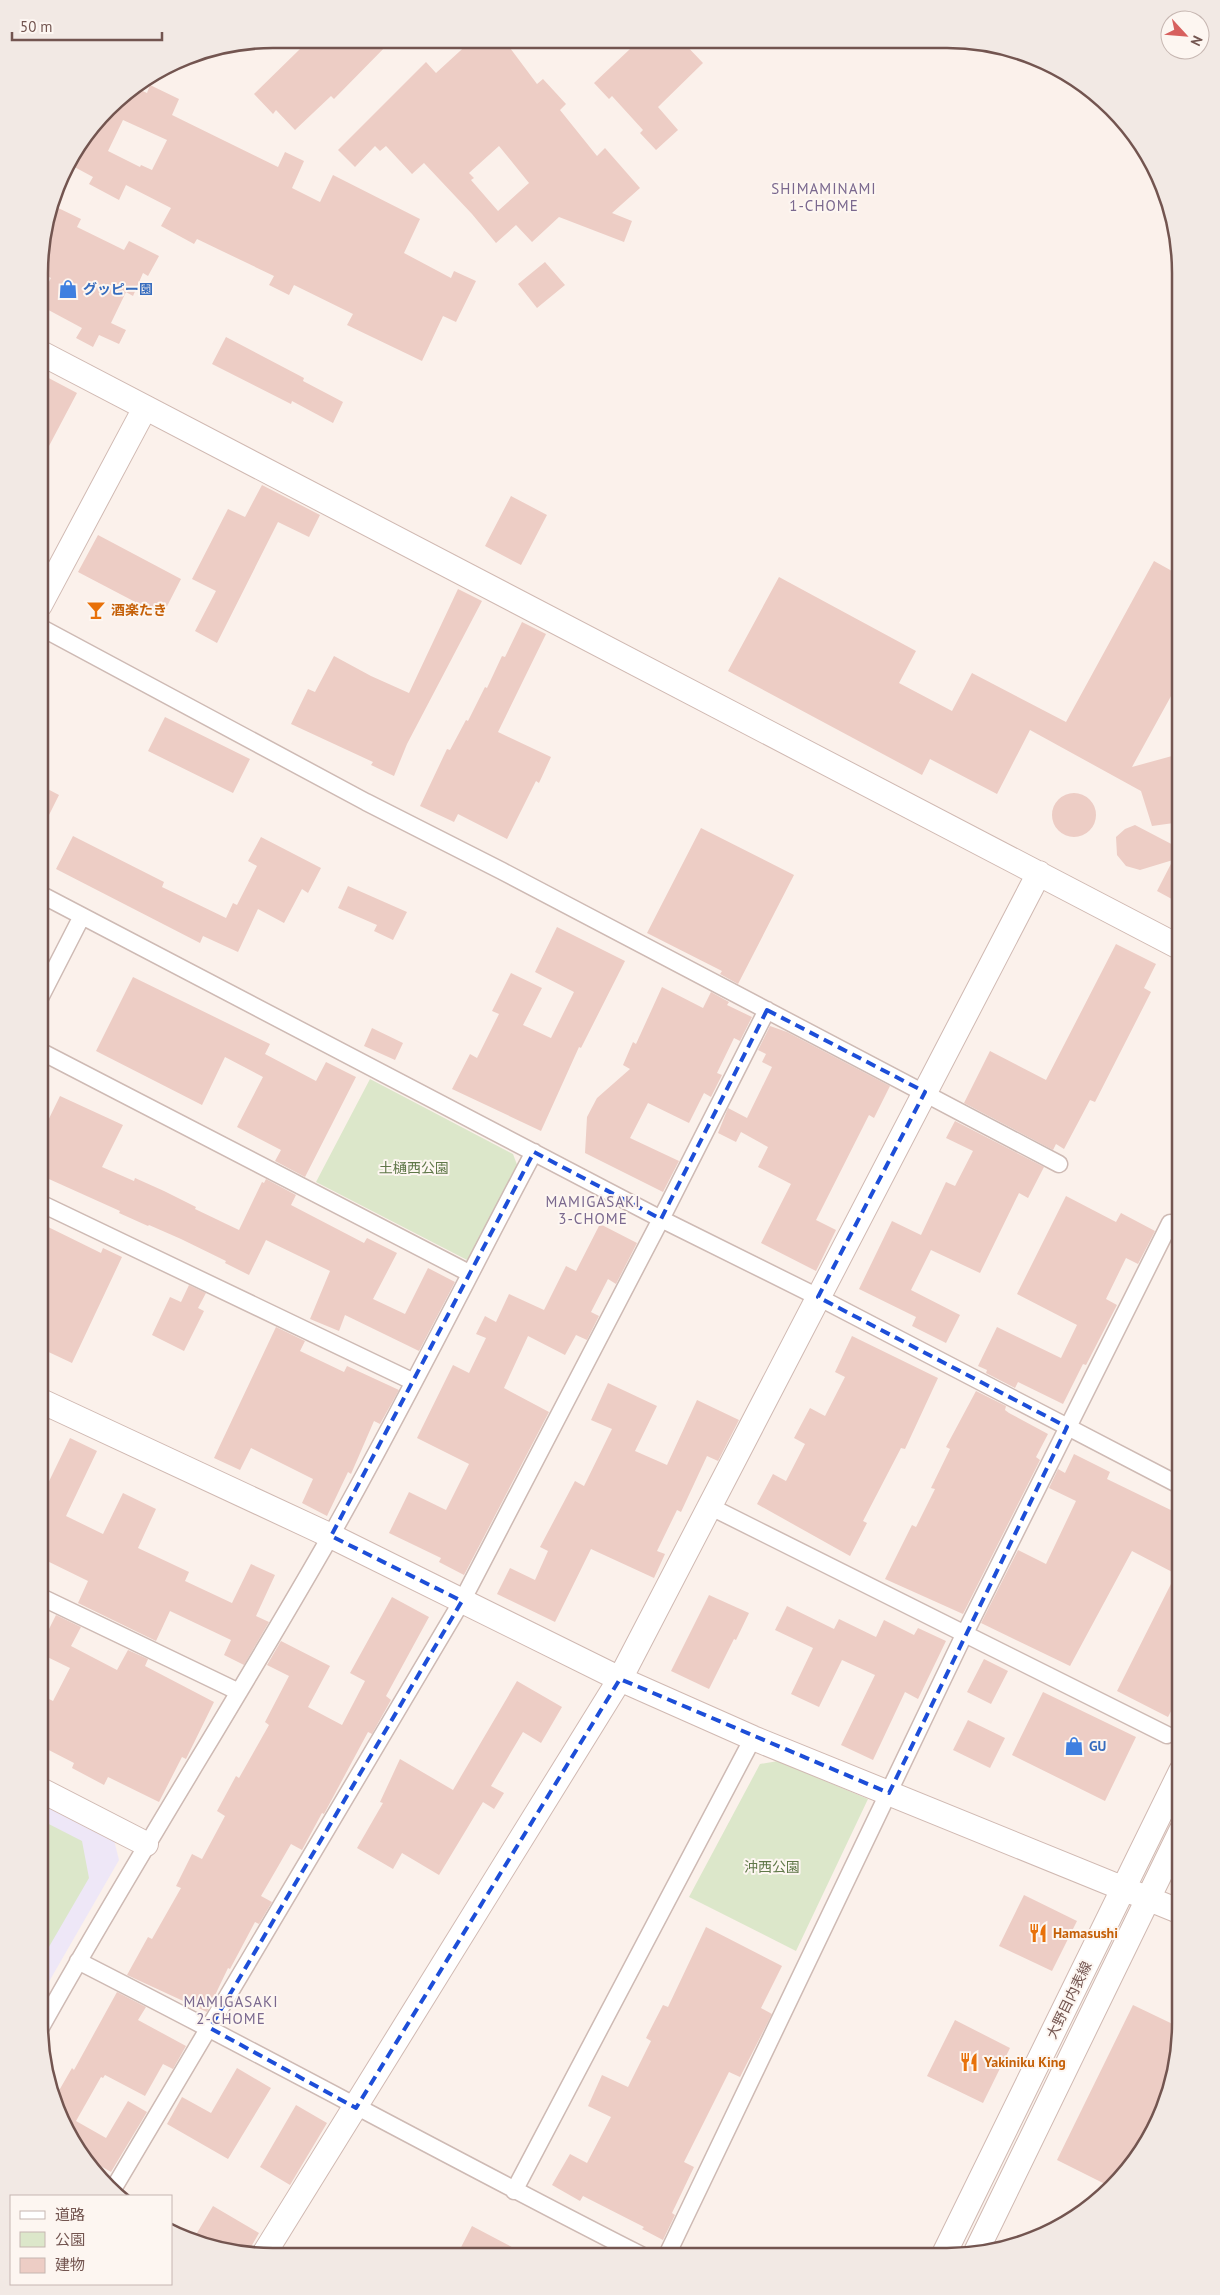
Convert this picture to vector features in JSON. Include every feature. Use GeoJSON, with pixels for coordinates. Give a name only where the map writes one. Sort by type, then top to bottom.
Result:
{"type":"FeatureCollection","features":[{"type":"Feature","properties":{"kind":"street"},"geometry":{"type":"LineString","coordinates":[[48,357],[1172,943]]}},
{"type":"Feature","properties":{"kind":"street"},"geometry":{"type":"LineString","coordinates":[[48,590],[145,408]]}},
{"type":"Feature","properties":{"kind":"street"},"geometry":{"type":"LineString","coordinates":[[48,631],[366,802],[502,871],[1059,1164]]}},
{"type":"Feature","properties":{"kind":"street"},"geometry":{"type":"LineString","coordinates":[[268,2248],[620,1679],[1039,873]]}},
{"type":"Feature","properties":{"kind":"street"},"geometry":{"type":"LineString","coordinates":[[48,898],[661,1218],[818,1296],[1172,1481]]}},
{"type":"Feature","properties":{"kind":"street"},"geometry":{"type":"LineString","coordinates":[[48,982],[82,916]]}},
{"type":"Feature","properties":{"kind":"street"},"geometry":{"type":"LineString","coordinates":[[116,2185],[462,1601],[767,1010]]}},
{"type":"Feature","properties":{"kind":"street"},"geometry":{"type":"LineString","coordinates":[[48,1055],[469,1273]]}},
{"type":"Feature","properties":{"kind":"street"},"geometry":{"type":"LineString","coordinates":[[48,2015],[146,1844],[331,1536],[534,1152]]}},
{"type":"Feature","properties":{"kind":"street"},"geometry":{"type":"LineString","coordinates":[[48,1207],[414,1382]]}},
{"type":"Feature","properties":{"kind":"street"},"geometry":{"type":"LineString","coordinates":[[671,2248],[964,1634],[1170,1223]]}},
{"type":"Feature","properties":{"kind":"street"},"geometry":{"type":"LineString","coordinates":[[48,1411],[331,1536],[620,1679],[753,1738],[1172,1908]]}},
{"type":"Feature","properties":{"kind":"street"},"geometry":{"type":"LineString","coordinates":[[710,1506],[1167,1735]]}},
{"type":"Feature","properties":{"kind":"street"},"geometry":{"type":"LineString","coordinates":[[48,1600],[239,1692]]}},
{"type":"Feature","properties":{"kind":"street"},"geometry":{"type":"LineString","coordinates":[[514,2191],[753,1738]]}},
{"type":"Feature","properties":{"kind":"street","name":"大野目内表線"},"geometry":{"type":"LineString","coordinates":[[948,2248],[1172,1789]]}},
{"type":"Feature","properties":{"kind":"street"},"geometry":{"type":"LineString","coordinates":[[48,1794],[146,1844]]}},
{"type":"Feature","properties":{"kind":"street","name":"大野目内表線"},"geometry":{"type":"LineString","coordinates":[[979,2246],[1172,1849]]}},
{"type":"Feature","properties":{"kind":"street"},"geometry":{"type":"LineString","coordinates":[[78,1961],[210,2028],[356,2108],[514,2191],[627,2248]]}},
{"type":"Feature","properties":{"kind":"highlighted area"},"geometry":{"type":"Polygon","coordinates":[[[767,1010],[925,1092],[818,1297],[1067,1427],[889,1793],[620,1679],[356,2108],[210,2028],[462,1601],[331,1536],[534,1152],[661,1219],[767,1010]]]}},
{"type":"Feature","properties":{"kind":"shaded area"},"geometry":{"type":"Polygon","coordinates":[[[48,1804],[113,1836],[119,1860],[48,1983],[48,1804]]]}},
{"type":"Feature","properties":{"kind":"green space","name":"土樋西公園"},"geometry":{"type":"Polygon","coordinates":[[[370,1079],[513,1154],[519,1170],[471,1262],[316,1182],[370,1079]]]}},
{"type":"Feature","properties":{"kind":"green space","name":"沖西公園"},"geometry":{"type":"Polygon","coordinates":[[[778,1761],[868,1799],[796,1951],[689,1897],[760,1764],[778,1761]]]}},
{"type":"Feature","properties":{"kind":"green space"},"geometry":{"type":"Polygon","coordinates":[[[48,1824],[82,1841],[89,1878],[48,1949],[48,1824]]]}},
{"type":"Feature","properties":{"kind":"building"},"geometry":{"type":"Polygon","coordinates":[[[384,48],[334,99],[331,96],[295,130],[276,110],[273,114],[254,94],[300,49],[384,48]]]}},
{"type":"Feature","properties":{"kind":"building"},"geometry":{"type":"Polygon","coordinates":[[[463,48],[510,48],[537,84],[543,79],[566,104],[560,110],[597,156],[605,148],[640,188],[612,213],[632,221],[624,242],[559,217],[532,242],[516,225],[496,243],[472,214],[424,163],[412,174],[386,146],[380,151],[375,146],[355,167],[338,150],[426,62],[436,73],[463,48]],[[499,146],[469,173],[474,178],[471,180],[498,211],[529,183],[499,146]]]}},
{"type":"Feature","properties":{"kind":"building"},"geometry":{"type":"Polygon","coordinates":[[[689,48],[703,63],[658,107],[678,130],[656,150],[640,133],[643,130],[612,96],[609,99],[594,83],[630,49],[689,48]]]}},
{"type":"Feature","properties":{"kind":"building"},"geometry":{"type":"Polygon","coordinates":[[[150,85],[179,99],[172,115],[278,167],[285,152],[304,161],[292,188],[320,202],[333,175],[420,219],[404,253],[451,278],[454,271],[476,281],[456,322],[443,316],[422,361],[347,325],[353,314],[294,285],[289,295],[269,285],[274,276],[197,239],[194,244],[161,226],[171,208],[126,185],[119,200],[89,184],[93,177],[74,167],[85,147],[113,113],[141,90],[147,93],[150,85]],[[123,120],[108,151],[140,167],[141,165],[152,170],[167,140],[123,120]]]}},
{"type":"Feature","properties":{"kind":"building"},"geometry":{"type":"Polygon","coordinates":[[[57,207],[81,219],[77,227],[124,250],[129,241],[159,256],[148,276],[143,273],[133,296],[126,292],[111,323],[126,330],[119,344],[99,335],[93,347],[76,338],[82,328],[48,310],[48,284],[51,278],[48,276],[49,243],[57,207]]]}},
{"type":"Feature","properties":{"kind":"building"},"geometry":{"type":"Polygon","coordinates":[[[545,262],[565,285],[537,308],[518,284],[545,262]]]}},
{"type":"Feature","properties":{"kind":"building"},"geometry":{"type":"Polygon","coordinates":[[[226,337],[304,378],[303,381],[343,402],[333,423],[292,401],[291,404],[212,364],[226,337]]]}},
{"type":"Feature","properties":{"kind":"building"},"geometry":{"type":"Polygon","coordinates":[[[48,378],[77,393],[48,448],[48,378]]]}},
{"type":"Feature","properties":{"kind":"building"},"geometry":{"type":"Polygon","coordinates":[[[262,485],[320,515],[309,537],[278,522],[217,643],[195,631],[216,591],[192,579],[228,509],[245,517],[262,485]]]}},
{"type":"Feature","properties":{"kind":"building"},"geometry":{"type":"Polygon","coordinates":[[[511,496],[547,515],[521,565],[485,546],[511,496]]]}},
{"type":"Feature","properties":{"kind":"building"},"geometry":{"type":"Polygon","coordinates":[[[98,535],[181,579],[162,616],[78,572],[98,535]]]}},
{"type":"Feature","properties":{"kind":"building"},"geometry":{"type":"Polygon","coordinates":[[[1154,561],[1172,571],[1172,694],[1132,767],[1172,756],[1172,823],[1152,826],[1141,791],[1030,730],[997,794],[930,759],[922,775],[728,671],[779,577],[916,651],[899,683],[952,711],[972,673],[1066,722],[1154,561]]]}},
{"type":"Feature","properties":{"kind":"building"},"geometry":{"type":"Polygon","coordinates":[[[458,589],[482,601],[407,744],[394,776],[371,765],[373,762],[291,724],[308,689],[315,692],[334,656],[371,676],[409,693],[458,589]]]}},
{"type":"Feature","properties":{"kind":"building"},"geometry":{"type":"Polygon","coordinates":[[[522,622],[546,634],[498,732],[551,757],[539,783],[536,781],[507,839],[458,814],[454,822],[420,806],[447,749],[450,750],[466,720],[468,721],[485,687],[487,688],[502,656],[505,657],[522,622]]]}},
{"type":"Feature","properties":{"kind":"building"},"geometry":{"type":"Polygon","coordinates":[[[165,717],[250,759],[233,793],[148,751],[165,717]]]}},
{"type":"Feature","properties":{"kind":"building"},"geometry":{"type":"Polygon","coordinates":[[[48,789],[59,795],[48,817],[48,789]]]}},
{"type":"Feature","properties":{"kind":"building"},"geometry":{"type":"Polygon","coordinates":[[[1078,793],[1090,799],[1095,806],[1095,824],[1090,831],[1083,836],[1070,837],[1062,834],[1055,827],[1052,811],[1055,803],[1062,796],[1078,793]]]}},
{"type":"Feature","properties":{"kind":"building"},"geometry":{"type":"Polygon","coordinates":[[[1135,825],[1172,844],[1172,860],[1140,870],[1126,866],[1117,855],[1116,837],[1125,829],[1135,825]]]}},
{"type":"Feature","properties":{"kind":"building"},"geometry":{"type":"Polygon","coordinates":[[[701,828],[794,875],[738,984],[720,974],[722,971],[647,933],[701,828]]]}},
{"type":"Feature","properties":{"kind":"building"},"geometry":{"type":"Polygon","coordinates":[[[73,836],[164,882],[162,887],[226,918],[233,903],[237,905],[257,866],[248,861],[261,837],[321,868],[308,893],[302,889],[284,923],[258,909],[238,952],[203,936],[200,943],[56,869],[73,836]]]}},
{"type":"Feature","properties":{"kind":"building"},"geometry":{"type":"Polygon","coordinates":[[[1172,862],[1172,899],[1157,891],[1172,862]]]}},
{"type":"Feature","properties":{"kind":"building"},"geometry":{"type":"Polygon","coordinates":[[[348,886],[407,912],[393,940],[374,931],[377,925],[338,908],[348,886]]]}},
{"type":"Feature","properties":{"kind":"building"},"geometry":{"type":"Polygon","coordinates":[[[557,927],[625,961],[581,1048],[579,1047],[541,1131],[452,1089],[470,1054],[477,1058],[499,1014],[492,1011],[511,973],[542,988],[523,1025],[551,1038],[574,992],[535,972],[557,927]]]}},
{"type":"Feature","properties":{"kind":"building"},"geometry":{"type":"Polygon","coordinates":[[[1116,944],[1156,964],[1144,988],[1151,992],[1095,1102],[1090,1100],[1064,1149],[1056,1144],[1053,1150],[964,1103],[990,1051],[1046,1080],[1116,944]]]}},
{"type":"Feature","properties":{"kind":"building"},"geometry":{"type":"Polygon","coordinates":[[[133,977],[270,1044],[265,1054],[316,1081],[326,1062],[356,1077],[305,1177],[275,1161],[281,1150],[237,1127],[263,1077],[225,1057],[202,1105],[96,1051],[133,977]]]}},
{"type":"Feature","properties":{"kind":"building"},"geometry":{"type":"Polygon","coordinates":[[[662,987],[703,1008],[711,992],[729,1002],[727,1005],[752,1017],[740,1041],[734,1038],[717,1073],[722,1075],[711,1097],[704,1093],[689,1123],[648,1103],[630,1138],[679,1161],[663,1192],[585,1153],[587,1117],[597,1098],[630,1069],[623,1065],[633,1042],[636,1044],[662,987]]]}},
{"type":"Feature","properties":{"kind":"building"},"geometry":{"type":"Polygon","coordinates":[[[770,1026],[787,1032],[890,1086],[874,1118],[869,1115],[816,1220],[836,1230],[816,1271],[761,1243],[791,1184],[758,1167],[768,1147],[741,1132],[736,1142],[718,1133],[728,1108],[747,1118],[772,1067],[762,1062],[766,1054],[758,1050],[770,1026]]]}},
{"type":"Feature","properties":{"kind":"building"},"geometry":{"type":"Polygon","coordinates":[[[372,1028],[403,1043],[395,1060],[364,1046],[372,1028]]]}},
{"type":"Feature","properties":{"kind":"building"},"geometry":{"type":"Polygon","coordinates":[[[60,1096],[123,1125],[102,1167],[134,1181],[135,1178],[164,1191],[196,1207],[195,1209],[239,1230],[262,1182],[264,1183],[266,1179],[296,1195],[291,1205],[364,1243],[367,1238],[397,1253],[373,1299],[405,1314],[428,1268],[455,1282],[419,1351],[345,1315],[339,1331],[310,1319],[330,1271],[266,1240],[249,1275],[225,1263],[226,1261],[181,1239],[119,1213],[120,1211],[48,1179],[48,1121],[60,1096]]]}},
{"type":"Feature","properties":{"kind":"building"},"geometry":{"type":"Polygon","coordinates":[[[955,1121],[1044,1167],[1028,1198],[1019,1193],[980,1273],[931,1250],[911,1290],[960,1315],[946,1343],[912,1326],[916,1317],[859,1289],[892,1221],[921,1235],[946,1182],[955,1186],[973,1151],[946,1138],[955,1121]]]}},
{"type":"Feature","properties":{"kind":"building"},"geometry":{"type":"Polygon","coordinates":[[[1066,1196],[1116,1222],[1121,1213],[1155,1231],[1138,1264],[1126,1258],[1106,1299],[1117,1305],[1086,1365],[1083,1364],[1063,1404],[1018,1382],[1015,1388],[986,1373],[987,1370],[978,1366],[997,1327],[1061,1358],[1077,1325],[1017,1294],[1066,1196]]]}},
{"type":"Feature","properties":{"kind":"building"},"geometry":{"type":"Polygon","coordinates":[[[600,1224],[637,1243],[616,1284],[608,1279],[591,1312],[599,1316],[587,1340],[576,1335],[565,1355],[528,1336],[504,1388],[549,1412],[464,1575],[439,1562],[441,1558],[389,1533],[409,1492],[446,1510],[469,1464],[417,1438],[453,1365],[469,1373],[486,1338],[476,1334],[485,1316],[496,1322],[509,1294],[544,1310],[566,1266],[576,1271],[600,1224]]]}},
{"type":"Feature","properties":{"kind":"building"},"geometry":{"type":"Polygon","coordinates":[[[48,1227],[101,1253],[103,1248],[122,1257],[72,1363],[48,1352],[48,1227]]]}},
{"type":"Feature","properties":{"kind":"building"},"geometry":{"type":"Polygon","coordinates":[[[189,1285],[206,1293],[198,1308],[204,1311],[184,1351],[152,1335],[170,1297],[181,1302],[189,1285]]]}},
{"type":"Feature","properties":{"kind":"building"},"geometry":{"type":"Polygon","coordinates":[[[276,1327],[305,1341],[300,1351],[344,1372],[347,1366],[399,1390],[380,1424],[374,1421],[351,1474],[348,1472],[327,1516],[302,1503],[313,1479],[251,1448],[240,1470],[214,1458],[276,1327]]]}},
{"type":"Feature","properties":{"kind":"building"},"geometry":{"type":"Polygon","coordinates":[[[852,1336],[938,1378],[905,1449],[901,1448],[863,1521],[867,1523],[850,1556],[757,1504],[773,1474],[786,1481],[805,1444],[794,1438],[810,1408],[825,1416],[845,1377],[835,1372],[852,1336]]]}},
{"type":"Feature","properties":{"kind":"building"},"geometry":{"type":"Polygon","coordinates":[[[608,1383],[657,1406],[635,1451],[667,1465],[697,1400],[739,1420],[718,1461],[707,1456],[681,1512],[677,1510],[657,1551],[665,1554],[654,1578],[591,1549],[555,1622],[497,1594],[510,1568],[535,1580],[548,1551],[540,1547],[575,1481],[584,1486],[612,1429],[591,1420],[608,1383]]]}},
{"type":"Feature","properties":{"kind":"building"},"geometry":{"type":"Polygon","coordinates":[[[976,1391],[1006,1406],[1005,1410],[1009,1413],[1048,1434],[1036,1457],[1040,1460],[963,1614],[885,1579],[912,1525],[916,1527],[935,1489],[931,1488],[950,1449],[946,1447],[976,1391]]]}},
{"type":"Feature","properties":{"kind":"building"},"geometry":{"type":"Polygon","coordinates":[[[70,1438],[97,1451],[66,1516],[103,1534],[123,1493],[156,1509],[138,1548],[189,1572],[185,1581],[232,1603],[251,1564],[275,1575],[256,1616],[269,1622],[244,1665],[224,1655],[231,1640],[170,1611],[156,1641],[78,1603],[88,1581],[48,1561],[48,1483],[70,1438]]]}},
{"type":"Feature","properties":{"kind":"building"},"geometry":{"type":"Polygon","coordinates":[[[1074,1454],[1110,1472],[1107,1479],[1172,1511],[1172,1572],[1132,1551],[1070,1666],[981,1623],[1018,1550],[1046,1564],[1076,1501],[1049,1488],[1058,1469],[1065,1473],[1074,1454]]]}},
{"type":"Feature","properties":{"kind":"building"},"geometry":{"type":"Polygon","coordinates":[[[1172,1582],[1172,1709],[1168,1717],[1117,1691],[1172,1582]]]}},
{"type":"Feature","properties":{"kind":"building"},"geometry":{"type":"Polygon","coordinates":[[[709,1595],[749,1613],[709,1689],[671,1671],[709,1595]]]}},
{"type":"Feature","properties":{"kind":"building"},"geometry":{"type":"Polygon","coordinates":[[[392,1597],[429,1617],[386,1696],[391,1700],[372,1734],[368,1732],[324,1814],[322,1813],[302,1850],[291,1844],[261,1896],[272,1902],[259,1924],[255,1922],[230,1969],[228,1968],[207,2012],[127,1975],[148,1937],[152,1939],[181,1888],[176,1886],[192,1854],[202,1859],[225,1816],[217,1811],[236,1776],[239,1778],[269,1725],[265,1722],[289,1676],[267,1665],[281,1641],[330,1666],[308,1707],[342,1725],[365,1681],[350,1673],[392,1597]]]}},
{"type":"Feature","properties":{"kind":"building"},"geometry":{"type":"Polygon","coordinates":[[[787,1606],[834,1629],[839,1619],[876,1637],[884,1620],[914,1635],[918,1628],[946,1641],[918,1699],[905,1692],[873,1760],[841,1745],[875,1675],[842,1660],[819,1707],[791,1694],[813,1648],[775,1630],[787,1606]]]}},
{"type":"Feature","properties":{"kind":"building"},"geometry":{"type":"Polygon","coordinates":[[[56,1615],[81,1627],[71,1646],[117,1670],[128,1650],[148,1659],[145,1666],[214,1702],[186,1759],[182,1757],[159,1802],[108,1777],[104,1785],[72,1768],[74,1763],[48,1750],[48,1698],[53,1701],[70,1668],[48,1657],[48,1631],[56,1615]]]}},
{"type":"Feature","properties":{"kind":"building"},"geometry":{"type":"Polygon","coordinates":[[[984,1659],[1008,1671],[991,1704],[967,1692],[984,1659]]]}},
{"type":"Feature","properties":{"kind":"building"},"geometry":{"type":"Polygon","coordinates":[[[517,1681],[562,1707],[541,1743],[523,1732],[491,1786],[504,1793],[494,1809],[483,1802],[439,1875],[402,1853],[393,1869],[357,1848],[383,1803],[380,1802],[400,1759],[453,1790],[517,1681]]]}},
{"type":"Feature","properties":{"kind":"building","name":"GU"},"geometry":{"type":"Polygon","coordinates":[[[1043,1692],[1136,1737],[1105,1801],[1012,1755],[1043,1692]]]}},
{"type":"Feature","properties":{"kind":"building"},"geometry":{"type":"Polygon","coordinates":[[[968,1720],[1005,1738],[990,1768],[953,1750],[968,1720]]]}},
{"type":"Feature","properties":{"kind":"building","name":"Hamasushi"},"geometry":{"type":"Polygon","coordinates":[[[1024,1895],[1077,1921],[1052,1971],[999,1946],[1024,1895]]]}},
{"type":"Feature","properties":{"kind":"building"},"geometry":{"type":"Polygon","coordinates":[[[706,1927],[782,1966],[761,2008],[772,2014],[740,2077],[729,2072],[684,2162],[694,2167],[672,2213],[675,2215],[663,2240],[642,2229],[644,2227],[583,2196],[580,2201],[552,2185],[570,2154],[587,2163],[611,2117],[588,2106],[602,2075],[628,2087],[651,2041],[646,2038],[663,2005],[668,2007],[706,1927]]]}},
{"type":"Feature","properties":{"kind":"building"},"geometry":{"type":"Polygon","coordinates":[[[117,1992],[146,2007],[138,2020],[186,2046],[173,2069],[163,2064],[145,2096],[105,2075],[103,2078],[101,2077],[76,2121],[106,2138],[128,2101],[147,2112],[111,2172],[98,2165],[85,2148],[59,2095],[58,2092],[72,2068],[74,2070],[117,1992]]]}},
{"type":"Feature","properties":{"kind":"building"},"geometry":{"type":"Polygon","coordinates":[[[1133,2005],[1172,2024],[1171,2052],[1161,2095],[1135,2148],[1117,2171],[1105,2184],[1057,2160],[1133,2005]]]}},
{"type":"Feature","properties":{"kind":"building","name":"Yakiniku King"},"geometry":{"type":"Polygon","coordinates":[[[955,2020],[1010,2048],[983,2103],[927,2076],[955,2020]]]}},
{"type":"Feature","properties":{"kind":"building"},"geometry":{"type":"Polygon","coordinates":[[[237,2068],[271,2088],[228,2159],[167,2124],[182,2097],[211,2113],[237,2068]]]}},
{"type":"Feature","properties":{"kind":"building"},"geometry":{"type":"Polygon","coordinates":[[[296,2105],[327,2123],[290,2185],[260,2167],[296,2105]]]}},
{"type":"Feature","properties":{"kind":"building"},"geometry":{"type":"Polygon","coordinates":[[[213,2206],[259,2233],[251,2247],[214,2240],[196,2234],[213,2206]]]}},
{"type":"Feature","properties":{"kind":"building"},"geometry":{"type":"Polygon","coordinates":[[[472,2226],[514,2248],[461,2248],[472,2226]]]}},
{"type":"Feature","properties":{"kind":"place","name":"グッピー園"},"geometry":{"type":"Point","coordinates":[68,289]}},
{"type":"Feature","properties":{"kind":"place","name":"酒楽たき"},"geometry":{"type":"Point","coordinates":[96,610]}},
{"type":"Feature","properties":{"kind":"place","name":"GU"},"geometry":{"type":"Point","coordinates":[1074,1746]}},
{"type":"Feature","properties":{"kind":"place","name":"Hamasushi"},"geometry":{"type":"Point","coordinates":[1038,1933]}},
{"type":"Feature","properties":{"kind":"place","name":"Yakiniku King"},"geometry":{"type":"Point","coordinates":[969,2062]}},
{"type":"Feature","properties":{"kind":"district","name":"SHIMAMINAMI 1-CHOME"},"geometry":{"type":"Point","coordinates":[824,198]}},
{"type":"Feature","properties":{"kind":"district","name":"MAMIGASAKI 3-CHOME"},"geometry":{"type":"Point","coordinates":[593,1210]}},
{"type":"Feature","properties":{"kind":"district","name":"MAMIGASAKI 2-CHOME"},"geometry":{"type":"Point","coordinates":[231,2010]}}]}
